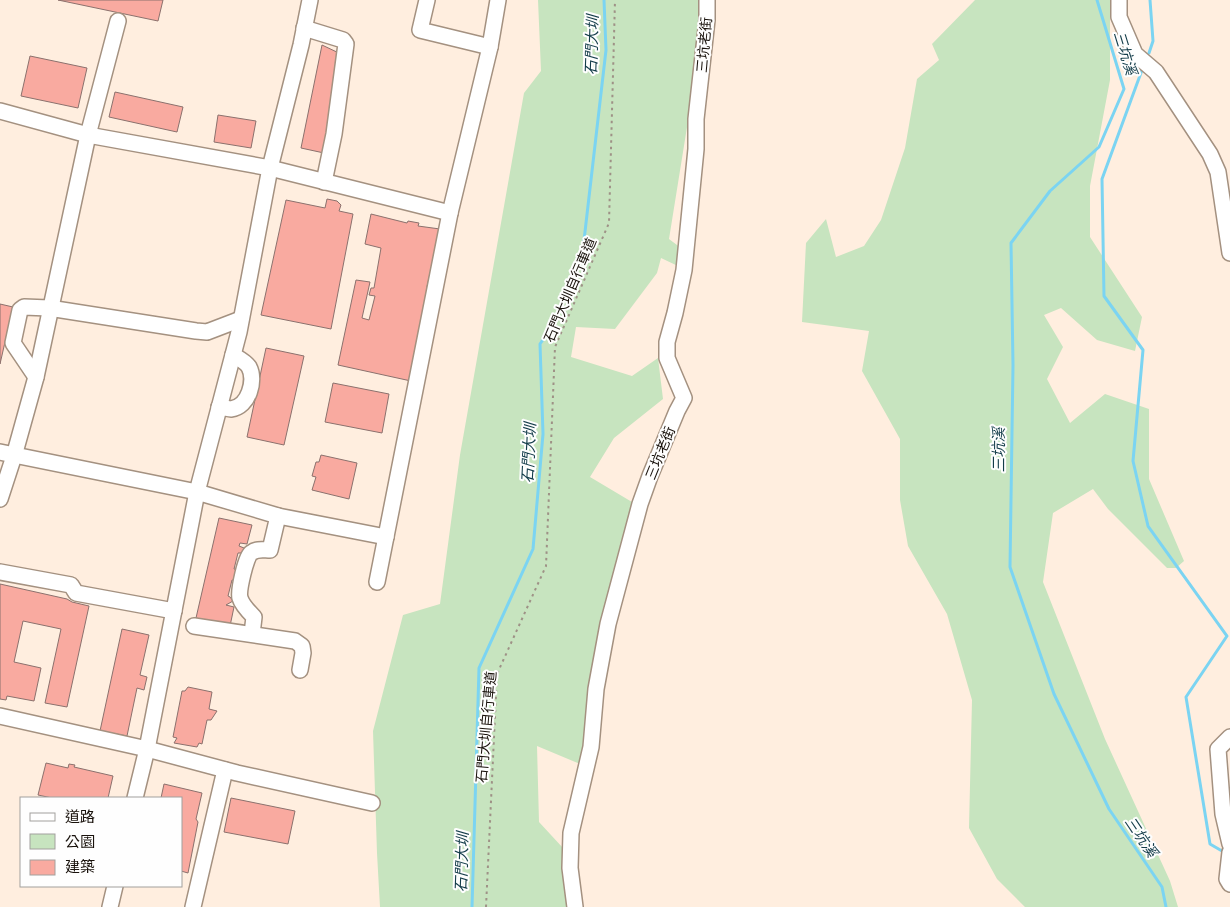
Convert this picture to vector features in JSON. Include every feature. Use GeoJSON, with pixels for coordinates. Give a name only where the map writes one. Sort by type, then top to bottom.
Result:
{"type":"FeatureCollection","features":[{"type":"Feature","properties":{"kind":"street"},"geometry":{"type":"LineString","coordinates":[[135,797],[147,749],[197,492],[233,355],[270,168],[310,0]]}},
{"type":"Feature","properties":{"kind":"street"},"geometry":{"type":"LineString","coordinates":[[427,0],[420,30],[490,47]]}},
{"type":"Feature","properties":{"kind":"street"},"geometry":{"type":"LineString","coordinates":[[377,582],[450,213],[490,47],[498,0]]}},
{"type":"Feature","properties":{"kind":"street","name":"三坑老街"},"geometry":{"type":"LineString","coordinates":[[575,907],[570,868],[571,833],[591,747],[596,689],[608,624],[640,504],[684,398],[667,358],[667,342],[676,313],[684,270],[696,149],[696,119],[707,20],[707,0]]}},
{"type":"Feature","properties":{"kind":"street"},"geometry":{"type":"LineString","coordinates":[[1119,0],[1119,17],[1135,54],[1156,72],[1210,154],[1218,172],[1230,254]]}},
{"type":"Feature","properties":{"kind":"street"},"geometry":{"type":"LineString","coordinates":[[0,499],[7,454],[36,377],[88,135],[118,21]]}},
{"type":"Feature","properties":{"kind":"street"},"geometry":{"type":"LineString","coordinates":[[304,28],[343,40],[346,44],[334,134],[324,182]]}},
{"type":"Feature","properties":{"kind":"street"},"geometry":{"type":"LineString","coordinates":[[0,111],[88,135],[270,168],[450,213]]}},
{"type":"Feature","properties":{"kind":"street"},"geometry":{"type":"LineString","coordinates":[[36,377],[12,343],[20,310],[24,306],[50,308],[207,332],[241,320]]}},
{"type":"Feature","properties":{"kind":"street"},"geometry":{"type":"LineString","coordinates":[[219,406],[231,409],[242,404],[249,394],[253,376],[248,365],[233,355]]}},
{"type":"Feature","properties":{"kind":"street"},"geometry":{"type":"LineString","coordinates":[[7,454],[197,492],[278,516],[386,536]]}},
{"type":"Feature","properties":{"kind":"street"},"geometry":{"type":"LineString","coordinates":[[252,634],[254,617],[240,599],[247,557],[251,552],[270,550],[278,516]]}},
{"type":"Feature","properties":{"kind":"street"},"geometry":{"type":"LineString","coordinates":[[0,572],[71,585],[76,593],[174,611]]}},
{"type":"Feature","properties":{"kind":"street"},"geometry":{"type":"LineString","coordinates":[[194,626],[295,641],[302,646],[303,653],[300,670]]}},
{"type":"Feature","properties":{"kind":"street"},"geometry":{"type":"LineString","coordinates":[[0,716],[372,803]]}},
{"type":"Feature","properties":{"kind":"street"},"geometry":{"type":"LineString","coordinates":[[1230,737],[1218,749],[1223,814],[1230,844]]}},
{"type":"Feature","properties":{"kind":"street"},"geometry":{"type":"LineString","coordinates":[[193,907],[225,770]]}},
{"type":"Feature","properties":{"kind":"street"},"geometry":{"type":"LineString","coordinates":[[1230,852],[1227,879],[1230,884]]}},
{"type":"Feature","properties":{"kind":"street"},"geometry":{"type":"LineString","coordinates":[[110,907],[115,887]]}},
{"type":"Feature","properties":{"kind":"path","name":"石門大圳自行車道"},"geometry":{"type":"LineString","coordinates":[[486,907],[497,674],[546,566],[555,347],[609,222],[615,0]]}},
{"type":"Feature","properties":{"kind":"green space"},"geometry":{"type":"Polygon","coordinates":[[[538,0],[702,0],[692,96],[669,239],[681,248],[680,267],[661,258],[657,273],[615,329],[576,327],[571,357],[632,376],[658,358],[663,399],[614,438],[590,477],[632,502],[608,598],[587,735],[580,764],[537,746],[539,822],[563,848],[570,907],[380,907],[373,731],[403,615],[440,604],[460,455],[524,93],[541,71],[538,0]]]}},
{"type":"Feature","properties":{"kind":"green space"},"geometry":{"type":"Polygon","coordinates":[[[975,0],[1110,0],[1110,80],[1090,186],[1090,237],[1142,317],[1135,351],[1097,340],[1061,308],[1044,315],[1063,347],[1047,379],[1070,423],[1105,394],[1149,409],[1149,479],[1184,561],[1176,568],[1167,568],[1108,509],[1093,489],[1053,513],[1043,582],[1105,739],[1170,881],[1178,907],[1025,907],[997,879],[969,828],[972,700],[947,614],[908,546],[900,500],[900,439],[862,371],[869,331],[802,322],[806,243],[826,219],[836,257],[864,246],[881,220],[905,148],[917,79],[939,60],[932,44],[975,0]]]}},
{"type":"Feature","properties":{"kind":"building"},"geometry":{"type":"Polygon","coordinates":[[[58,0],[163,0],[158,21],[58,0]]]}},
{"type":"Feature","properties":{"kind":"building"},"geometry":{"type":"Polygon","coordinates":[[[322,45],[341,54],[324,153],[301,148],[322,45]]]}},
{"type":"Feature","properties":{"kind":"building"},"geometry":{"type":"Polygon","coordinates":[[[30,56],[87,68],[78,108],[21,96],[30,56]]]}},
{"type":"Feature","properties":{"kind":"building"},"geometry":{"type":"Polygon","coordinates":[[[115,92],[183,107],[177,132],[109,117],[115,92]]]}},
{"type":"Feature","properties":{"kind":"building"},"geometry":{"type":"Polygon","coordinates":[[[218,115],[256,121],[251,148],[214,142],[218,115]]]}},
{"type":"Feature","properties":{"kind":"building"},"geometry":{"type":"Polygon","coordinates":[[[327,199],[337,201],[341,205],[339,211],[353,214],[331,329],[261,315],[286,200],[325,208],[327,199]]]}},
{"type":"Feature","properties":{"kind":"building"},"geometry":{"type":"Polygon","coordinates":[[[371,214],[407,223],[408,221],[419,223],[418,226],[440,229],[427,287],[433,288],[411,381],[338,365],[356,280],[370,282],[362,318],[369,320],[375,296],[369,295],[371,288],[374,288],[381,248],[365,244],[371,214]]]}},
{"type":"Feature","properties":{"kind":"building"},"geometry":{"type":"Polygon","coordinates":[[[0,304],[13,307],[0,364],[0,304]]]}},
{"type":"Feature","properties":{"kind":"building"},"geometry":{"type":"Polygon","coordinates":[[[266,348],[304,356],[284,445],[247,437],[266,348]]]}},
{"type":"Feature","properties":{"kind":"building"},"geometry":{"type":"Polygon","coordinates":[[[333,383],[389,394],[382,433],[325,422],[333,383]]]}},
{"type":"Feature","properties":{"kind":"building"},"geometry":{"type":"Polygon","coordinates":[[[321,455],[357,463],[349,499],[312,490],[316,477],[312,476],[316,462],[319,462],[321,455]]]}},
{"type":"Feature","properties":{"kind":"building"},"geometry":{"type":"Polygon","coordinates":[[[219,518],[252,525],[247,544],[240,543],[239,546],[244,548],[244,551],[243,553],[238,553],[234,569],[239,570],[237,581],[232,580],[228,596],[233,601],[226,605],[234,607],[230,626],[196,618],[219,518]]]}},
{"type":"Feature","properties":{"kind":"building"},"geometry":{"type":"Polygon","coordinates":[[[0,584],[67,599],[89,606],[67,707],[45,703],[61,629],[23,621],[14,662],[41,668],[34,701],[7,696],[6,700],[0,699],[0,584]]]}},
{"type":"Feature","properties":{"kind":"building"},"geometry":{"type":"Polygon","coordinates":[[[122,629],[149,635],[140,675],[147,677],[144,690],[137,688],[127,736],[100,731],[122,629]]]}},
{"type":"Feature","properties":{"kind":"building"},"geometry":{"type":"Polygon","coordinates":[[[188,687],[212,692],[209,709],[217,711],[211,720],[207,720],[202,744],[199,743],[197,747],[174,743],[177,738],[173,737],[182,691],[185,691],[188,687]]]}},
{"type":"Feature","properties":{"kind":"building"},"geometry":{"type":"Polygon","coordinates":[[[46,763],[68,768],[69,764],[75,765],[74,767],[113,776],[108,797],[47,797],[38,795],[46,763]]]}},
{"type":"Feature","properties":{"kind":"building"},"geometry":{"type":"Polygon","coordinates":[[[164,784],[202,793],[188,873],[182,871],[182,797],[161,797],[164,784]]]}},
{"type":"Feature","properties":{"kind":"building"},"geometry":{"type":"Polygon","coordinates":[[[231,798],[295,811],[288,844],[224,832],[231,798]]]}},
{"type":"Feature","properties":{"kind":"waterway","name":"石門大圳"},"geometry":{"type":"LineString","coordinates":[[472,907],[479,668],[533,549],[543,434],[540,344],[555,322],[583,249],[606,50],[604,0]]}},
{"type":"Feature","properties":{"kind":"waterway","name":"三坑溪"},"geometry":{"type":"LineString","coordinates":[[1097,0],[1124,89],[1099,147],[1050,191],[1011,243],[1013,365],[1010,567],[1054,694],[1109,809],[1162,887],[1166,907]]}},
{"type":"Feature","properties":{"kind":"waterway"},"geometry":{"type":"LineString","coordinates":[[1149,53],[1153,41],[1150,0]]}},
{"type":"Feature","properties":{"kind":"waterway"},"geometry":{"type":"LineString","coordinates":[[1142,70],[1102,179],[1104,296],[1143,350],[1133,461],[1148,526],[1227,636],[1186,697],[1210,844],[1222,851]]}}]}
